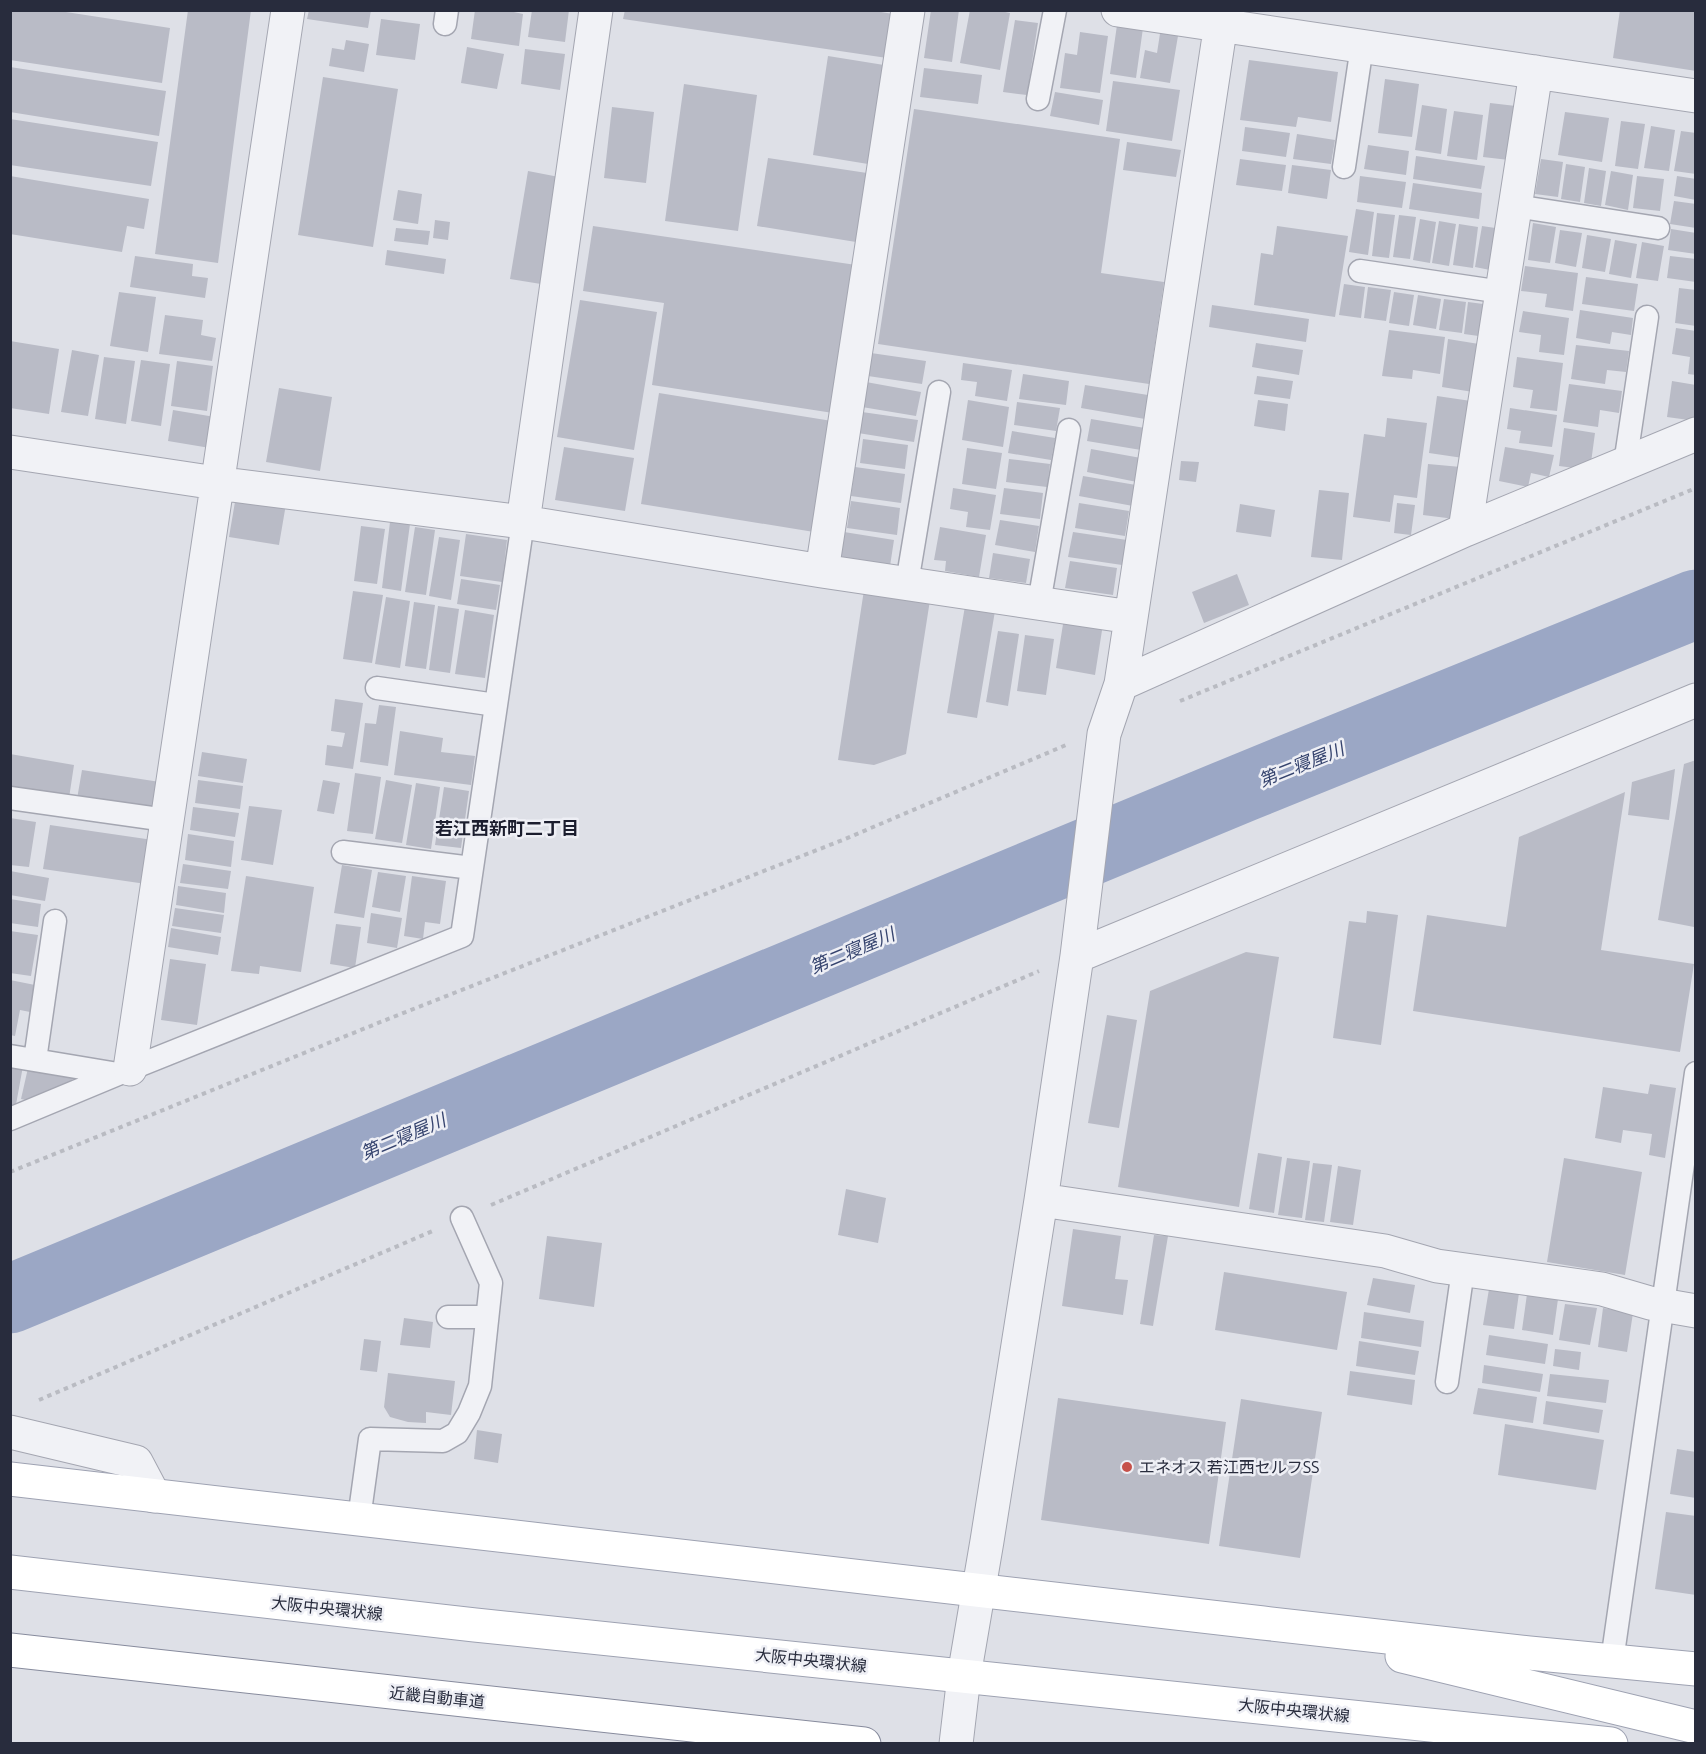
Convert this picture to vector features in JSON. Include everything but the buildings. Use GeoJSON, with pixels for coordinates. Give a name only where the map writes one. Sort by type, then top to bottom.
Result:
{"type":"FeatureCollection","features":[{"type":"Feature","properties":{"kind":"main road"},"geometry":{"type":"LineString","coordinates":[[10,1479],[1263,1623],[1695,1669]]}},
{"type":"Feature","properties":{"kind":"main road","name":"大阪中央環状線"},"geometry":{"type":"LineString","coordinates":[[10,1572],[475,1625],[1611,1743]]}},
{"type":"Feature","properties":{"kind":"main road"},"geometry":{"type":"LineString","coordinates":[[1263,1623],[1695,1727]]}},
{"type":"Feature","properties":{"kind":"main road","name":"近畿自動車道"},"geometry":{"type":"LineString","coordinates":[[10,1650],[864,1743]]}},
{"type":"Feature","properties":{"kind":"street"},"geometry":{"type":"LineString","coordinates":[[124,1071],[166,820],[288,10]]}},
{"type":"Feature","properties":{"kind":"street"},"geometry":{"type":"LineString","coordinates":[[523,522],[596,10]]}},
{"type":"Feature","properties":{"kind":"street"},"geometry":{"type":"LineString","coordinates":[[822,570],[908,10]]}},
{"type":"Feature","properties":{"kind":"street"},"geometry":{"type":"LineString","coordinates":[[1118,10],[1222,18],[1362,46],[1695,96]]}},
{"type":"Feature","properties":{"kind":"street"},"geometry":{"type":"LineString","coordinates":[[956,1743],[964,1676],[1041,1200],[1078,943],[1102,746],[1121,684],[1222,18]]}},
{"type":"Feature","properties":{"kind":"street"},"geometry":{"type":"LineString","coordinates":[[1465,530],[1536,72]]}},
{"type":"Feature","properties":{"kind":"street"},"geometry":{"type":"LineString","coordinates":[[1121,684],[1465,530],[1695,434]]}},
{"type":"Feature","properties":{"kind":"street"},"geometry":{"type":"LineString","coordinates":[[10,452],[216,483],[523,522],[1131,617]]}},
{"type":"Feature","properties":{"kind":"street"},"geometry":{"type":"LineString","coordinates":[[1078,943],[1695,700]]}},
{"type":"Feature","properties":{"kind":"street"},"geometry":{"type":"LineString","coordinates":[[1041,1200],[1385,1251],[1437,1266],[1602,1289],[1663,1306],[1695,1311]]}},
{"type":"Feature","properties":{"kind":"street"},"geometry":{"type":"LineString","coordinates":[[10,1432],[136,1462],[154,1496]]}},
{"type":"Feature","properties":{"kind":"lane"},"geometry":{"type":"LineString","coordinates":[[1038,99],[1055,10]]}},
{"type":"Feature","properties":{"kind":"lane"},"geometry":{"type":"LineString","coordinates":[[1344,167],[1362,46]]}},
{"type":"Feature","properties":{"kind":"lane"},"geometry":{"type":"LineString","coordinates":[[1515,206],[1658,228]]}},
{"type":"Feature","properties":{"kind":"lane"},"geometry":{"type":"LineString","coordinates":[[1360,271],[1502,292]]}},
{"type":"Feature","properties":{"kind":"lane"},"geometry":{"type":"LineString","coordinates":[[1625,464],[1647,317]]}},
{"type":"Feature","properties":{"kind":"lane"},"geometry":{"type":"LineString","coordinates":[[907,583],[939,392]]}},
{"type":"Feature","properties":{"kind":"lane"},"geometry":{"type":"LineString","coordinates":[[1039,603],[1070,430]]}},
{"type":"Feature","properties":{"kind":"lane"},"geometry":{"type":"LineString","coordinates":[[10,1119],[462,936],[523,522]]}},
{"type":"Feature","properties":{"kind":"lane"},"geometry":{"type":"LineString","coordinates":[[377,688],[496,705]]}},
{"type":"Feature","properties":{"kind":"lane"},"geometry":{"type":"LineString","coordinates":[[10,798],[166,820]]}},
{"type":"Feature","properties":{"kind":"lane"},"geometry":{"type":"LineString","coordinates":[[343,852],[472,868]]}},
{"type":"Feature","properties":{"kind":"lane"},"geometry":{"type":"LineString","coordinates":[[35,1060],[55,921]]}},
{"type":"Feature","properties":{"kind":"lane"},"geometry":{"type":"LineString","coordinates":[[10,1056],[124,1071]]}},
{"type":"Feature","properties":{"kind":"lane"},"geometry":{"type":"LineString","coordinates":[[1612,1661],[1695,1073]]}},
{"type":"Feature","properties":{"kind":"lane"},"geometry":{"type":"LineString","coordinates":[[359,1520],[370,1439],[443,1441],[457,1433],[469,1413],[480,1386],[491,1283],[462,1218]]}},
{"type":"Feature","properties":{"kind":"lane"},"geometry":{"type":"LineString","coordinates":[[1447,1382],[1463,1269]]}},
{"type":"Feature","properties":{"kind":"lane"},"geometry":{"type":"LineString","coordinates":[[448,1317],[487,1317]]}},
{"type":"Feature","properties":{"kind":"path"},"geometry":{"type":"LineString","coordinates":[[1174,703],[1695,488]]}},
{"type":"Feature","properties":{"kind":"path"},"geometry":{"type":"LineString","coordinates":[[10,1172],[382,1020],[845,839],[1060,747],[1102,746]]}},
{"type":"Feature","properties":{"kind":"path"},"geometry":{"type":"LineString","coordinates":[[32,1403],[462,1218],[1078,943]]}},
{"type":"Feature","properties":{"kind":"waterway","name":"第二寝屋川"},"geometry":{"type":"LineString","coordinates":[[10,1299],[1245,787],[1696,604]]}},
{"type":"Feature","properties":{"kind":"place","name":"エネオス 若江西セルフSS"},"geometry":{"type":"Point","coordinates":[1127,1467]}},
{"type":"Feature","properties":{"kind":"district","name":"若江西新町二丁目"},"geometry":{"type":"Point","coordinates":[507,828]}}]}
